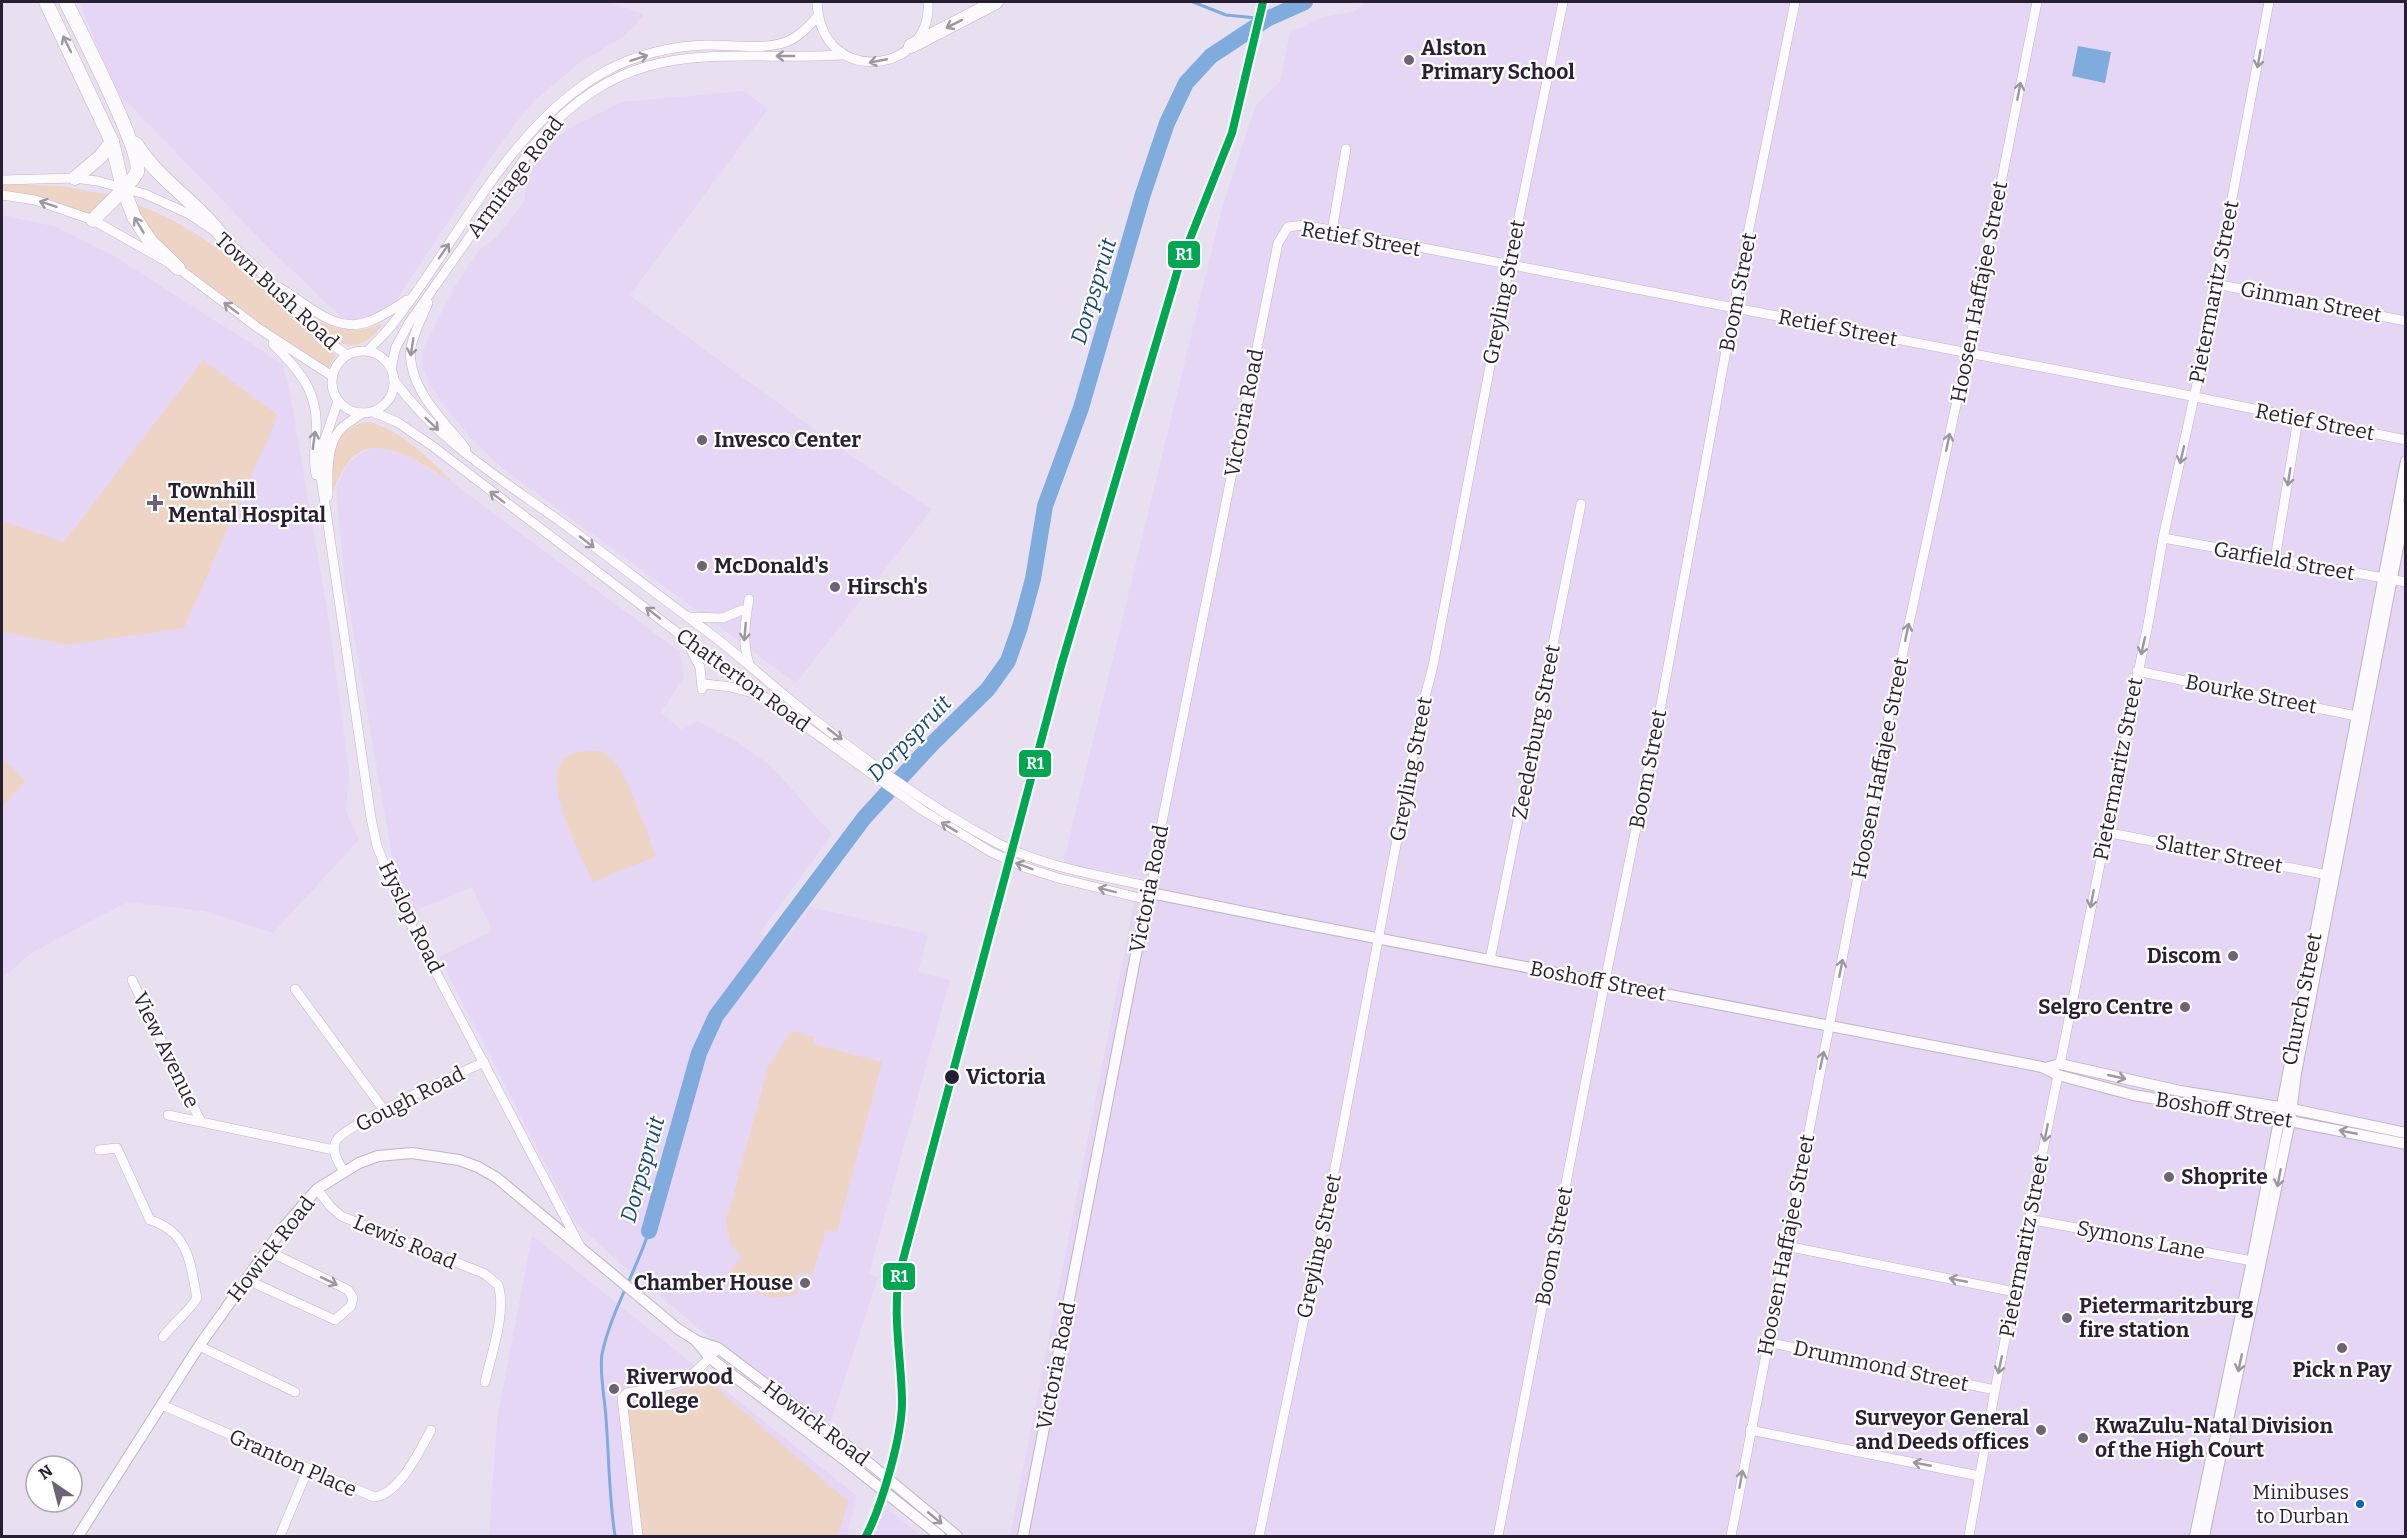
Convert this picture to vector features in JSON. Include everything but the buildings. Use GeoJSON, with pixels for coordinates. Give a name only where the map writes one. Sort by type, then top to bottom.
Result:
{"type":"FeatureCollection","features":[{"type":"Feature","properties":{"kind":"highway"},"geometry":{"type":"LineString","coordinates":[[46,2],[112,142],[123,188],[134,217],[144,233],[178,268]]}},
{"type":"Feature","properties":{"kind":"highway"},"geometry":{"type":"LineString","coordinates":[[66,2],[121,120],[138,166],[133,180],[93,220]]}},
{"type":"Feature","properties":{"kind":"highway"},"geometry":{"type":"LineString","coordinates":[[911,46],[996,2]]}},
{"type":"Feature","properties":{"kind":"highway"},"geometry":{"type":"LineString","coordinates":[[121,120],[150,164],[209,219],[222,236]]}},
{"type":"Feature","properties":{"kind":"highway"},"geometry":{"type":"LineString","coordinates":[[75,178],[100,158],[112,142]]}},
{"type":"Feature","properties":{"kind":"main road","name":"Church Street"},"geometry":{"type":"LineString","coordinates":[[2204,1536],[2387,579],[2406,462]]}},
{"type":"Feature","properties":{"kind":"main road","name":"Church Street"},"geometry":{"type":"LineString","coordinates":[[2387,579],[2406,506]]}},
{"type":"Feature","properties":{"kind":"main road","name":"Boshoff Street"},"geometry":{"type":"LineString","coordinates":[[1151,893],[2059,1070],[2178,1104],[2286,1114],[2406,1133]]}},
{"type":"Feature","properties":{"kind":"main road","name":"Victoria Road"},"geometry":{"type":"LineString","coordinates":[[1023,1536],[1137,949],[1151,893]]}},
{"type":"Feature","properties":{"kind":"main road","name":"Boshoff Street"},"geometry":{"type":"LineString","coordinates":[[2286,1114],[2406,1144]]}},
{"type":"Feature","properties":{"kind":"main road","name":"Church Street"},"geometry":{"type":"LineString","coordinates":[[2195,1536],[2252,1261],[2286,1114]]}},
{"type":"Feature","properties":{"kind":"main road","name":"Howick Road"},"geometry":{"type":"LineString","coordinates":[[78,1536],[199,1346],[266,1250],[317,1189],[359,1163],[378,1156],[395,1154],[429,1154],[459,1160],[478,1167],[497,1178],[653,1309],[697,1341],[710,1358],[846,1461],[957,1536]]}},
{"type":"Feature","properties":{"kind":"main road","name":"Howick Road"},"geometry":{"type":"LineString","coordinates":[[697,1341],[718,1348],[857,1453],[940,1536]]}},
{"type":"Feature","properties":{"kind":"street"},"geometry":{"type":"LineString","coordinates":[[911,46],[926,24],[929,12],[928,2]]}},
{"type":"Feature","properties":{"kind":"street","name":"Greyling Street"},"geometry":{"type":"LineString","coordinates":[[1259,1536],[1337,1158],[1421,712],[1433,666],[1509,266],[1563,2]]}},
{"type":"Feature","properties":{"kind":"street","name":"Boom Street"},"geometry":{"type":"LineString","coordinates":[[1498,1536],[1795,2]]}},
{"type":"Feature","properties":{"kind":"street","name":"Hoosen Haffajee Street"},"geometry":{"type":"LineString","coordinates":[[1731,1536],[1887,726],[1967,354],[2037,2]]}},
{"type":"Feature","properties":{"kind":"street","name":"Pietermaritz Street"},"geometry":{"type":"LineString","coordinates":[[1969,1536],[1995,1390],[2149,619],[2163,538],[2194,397],[2269,2]]}},
{"type":"Feature","properties":{"kind":"street"},"geometry":{"type":"LineString","coordinates":[[817,8],[826,38],[843,55]]}},
{"type":"Feature","properties":{"kind":"street","name":"Armitage Road"},"geometry":{"type":"LineString","coordinates":[[368,351],[394,322],[483,193],[530,133],[548,113],[586,82],[606,70],[662,51],[705,45],[764,46],[789,41],[817,8]]}},
{"type":"Feature","properties":{"kind":"street","name":"Armitage Road"},"geometry":{"type":"LineString","coordinates":[[391,368],[400,338],[537,141],[556,119],[596,88],[641,67],[687,58],[843,55],[862,63],[872,63],[897,55],[911,46]]}},
{"type":"Feature","properties":{"kind":"street"},"geometry":{"type":"LineString","coordinates":[[1332,231],[1346,149]]}},
{"type":"Feature","properties":{"kind":"street","name":"Town Bush Road"},"geometry":{"type":"LineString","coordinates":[[2,180],[75,178],[145,194],[189,214],[222,236],[271,282],[319,335],[347,355]]}},
{"type":"Feature","properties":{"kind":"street","name":"Town Bush Road"},"geometry":{"type":"LineString","coordinates":[[2,195],[35,200],[93,220],[178,268],[258,328],[332,376]]}},
{"type":"Feature","properties":{"kind":"street","name":"Retief Street"},"geometry":{"type":"LineString","coordinates":[[1278,243],[1285,230],[1292,226],[1304,225],[2406,440]]}},
{"type":"Feature","properties":{"kind":"street","name":"Victoria Road"},"geometry":{"type":"LineString","coordinates":[[1151,893],[1165,809],[1278,243]]}},
{"type":"Feature","properties":{"kind":"street"},"geometry":{"type":"LineString","coordinates":[[271,282],[325,318],[342,324],[363,324],[372,321],[412,297]]}},
{"type":"Feature","properties":{"kind":"street","name":"Ginman Street"},"geometry":{"type":"LineString","coordinates":[[2216,284],[2406,321]]}},
{"type":"Feature","properties":{"kind":"street"},"geometry":{"type":"LineString","coordinates":[[432,292],[412,344],[412,367],[426,399],[481,467]]}},
{"type":"Feature","properties":{"kind":"street"},"geometry":{"type":"LineString","coordinates":[[258,328],[298,369],[308,384],[316,416],[313,451],[316,473],[324,497]]}},
{"type":"Feature","properties":{"kind":"street"},"geometry":{"type":"LineString","coordinates":[[368,351],[381,357],[391,368],[394,380],[391,396],[386,403],[373,412],[362,413],[348,410],[338,401],[332,390],[332,376],[337,364],[347,355],[368,351]]}},
{"type":"Feature","properties":{"kind":"street","name":"Chatterton Road"},"geometry":{"type":"LineString","coordinates":[[373,412],[397,422],[431,445],[681,635],[769,699],[874,769],[981,834],[1028,857],[1077,871],[1142,885],[1151,893],[1140,898],[1024,867],[976,843],[922,810],[874,769],[749,665],[688,617],[569,528],[481,467],[420,412],[394,380]]}},
{"type":"Feature","properties":{"kind":"street","name":"Hyslop Road"},"geometry":{"type":"LineString","coordinates":[[338,401],[322,448],[320,470],[377,846],[399,902],[582,1249]]}},
{"type":"Feature","properties":{"kind":"street","name":"Hyslop Road"},"geometry":{"type":"LineString","coordinates":[[328,519],[332,447],[339,430],[362,413]]}},
{"type":"Feature","properties":{"kind":"street"},"geometry":{"type":"LineString","coordinates":[[2275,559],[2298,419]]}},
{"type":"Feature","properties":{"kind":"street","name":"Zeederburg Street"},"geometry":{"type":"LineString","coordinates":[[1490,960],[1581,504]]}},
{"type":"Feature","properties":{"kind":"street","name":"Garfield Street"},"geometry":{"type":"LineString","coordinates":[[2163,538],[2406,582]]}},
{"type":"Feature","properties":{"kind":"street"},"geometry":{"type":"LineString","coordinates":[[749,599],[744,636],[744,650],[749,665]]}},
{"type":"Feature","properties":{"kind":"street"},"geometry":{"type":"LineString","coordinates":[[688,617],[723,618],[742,610]]}},
{"type":"Feature","properties":{"kind":"street"},"geometry":{"type":"LineString","coordinates":[[681,635],[698,660],[704,686],[739,688],[769,699]]}},
{"type":"Feature","properties":{"kind":"street","name":"Bourke Street"},"geometry":{"type":"LineString","coordinates":[[2137,671],[2360,717]]}},
{"type":"Feature","properties":{"kind":"street","name":"Slatter Street"},"geometry":{"type":"LineString","coordinates":[[2105,832],[2330,875]]}},
{"type":"Feature","properties":{"kind":"street","name":"View Avenue"},"geometry":{"type":"LineString","coordinates":[[132,980],[200,1120]]}},
{"type":"Feature","properties":{"kind":"street"},"geometry":{"type":"LineString","coordinates":[[295,988],[384,1110]]}},
{"type":"Feature","properties":{"kind":"street","name":"Gough Road"},"geometry":{"type":"LineString","coordinates":[[344,1172],[334,1150],[336,1142],[344,1132],[484,1062]]}},
{"type":"Feature","properties":{"kind":"street"},"geometry":{"type":"LineString","coordinates":[[168,1115],[334,1150]]}},
{"type":"Feature","properties":{"kind":"street"},"geometry":{"type":"LineString","coordinates":[[99,1150],[117,1148],[150,1220],[165,1225],[178,1237],[188,1254],[197,1298],[191,1308],[171,1326],[163,1337]]}},
{"type":"Feature","properties":{"kind":"street","name":"Lewis Road"},"geometry":{"type":"LineString","coordinates":[[317,1189],[341,1216],[485,1274],[499,1286],[499,1316],[485,1382]]}},
{"type":"Feature","properties":{"kind":"street","name":"Symons Lane"},"geometry":{"type":"LineString","coordinates":[[2029,1219],[2252,1261]]}},
{"type":"Feature","properties":{"kind":"street"},"geometry":{"type":"LineString","coordinates":[[1786,1246],[2015,1292]]}},
{"type":"Feature","properties":{"kind":"street"},"geometry":{"type":"LineString","coordinates":[[245,1280],[335,1320],[351,1306],[352,1293],[266,1250]]}},
{"type":"Feature","properties":{"kind":"street","name":"Drummond Street"},"geometry":{"type":"LineString","coordinates":[[1767,1342],[1995,1390]]}},
{"type":"Feature","properties":{"kind":"street"},"geometry":{"type":"LineString","coordinates":[[199,1346],[295,1392]]}},
{"type":"Feature","properties":{"kind":"street"},"geometry":{"type":"LineString","coordinates":[[639,1536],[622,1398],[627,1393],[680,1383],[698,1372],[718,1348]]}},
{"type":"Feature","properties":{"kind":"street","name":"Granton Place"},"geometry":{"type":"LineString","coordinates":[[162,1406],[368,1496],[378,1497],[395,1485],[405,1474],[431,1430]]}},
{"type":"Feature","properties":{"kind":"street"},"geometry":{"type":"LineString","coordinates":[[1750,1430],[1979,1476]]}},
{"type":"Feature","properties":{"kind":"street"},"geometry":{"type":"LineString","coordinates":[[280,1536],[308,1469]]}},
{"type":"Feature","properties":{"kind":"shaded area"},"geometry":{"type":"Polygon","coordinates":[[[79,2],[607,2],[644,14],[623,37],[579,63],[534,101],[490,159],[395,302],[376,315],[358,320],[343,319],[269,248],[116,91],[79,2]]]}},
{"type":"Feature","properties":{"kind":"shaded area"},"geometry":{"type":"Polygon","coordinates":[[[1366,2],[2405,2],[2405,1536],[1010,1536],[1139,877],[1063,864],[1222,208],[1256,105],[1280,82],[1290,32],[1327,16],[1355,11],[1366,2]]]}},
{"type":"Feature","properties":{"kind":"shaded area"},"geometry":{"type":"Polygon","coordinates":[[[744,91],[768,109],[630,295],[833,443],[932,509],[796,683],[502,468],[477,445],[449,412],[430,385],[422,367],[423,349],[452,291],[480,249],[497,237],[525,200],[525,183],[534,167],[558,136],[569,128],[621,102],[744,91]]]}},
{"type":"Feature","properties":{"kind":"shaded area"},"geometry":{"type":"Polygon","coordinates":[[[2,184],[60,186],[111,195],[98,210],[88,215],[45,200],[2,192],[2,184]]]}},
{"type":"Feature","properties":{"kind":"shaded area"},"geometry":{"type":"Polygon","coordinates":[[[129,202],[188,229],[241,267],[336,355],[327,370],[157,249],[129,202]]]}},
{"type":"Feature","properties":{"kind":"shaded area","name":"Townhill Mental Hospital"},"geometry":{"type":"Polygon","coordinates":[[[2,215],[53,226],[114,256],[283,364],[329,621],[349,772],[346,811],[359,840],[273,933],[204,911],[127,902],[31,953],[2,979],[2,215]]]}},
{"type":"Feature","properties":{"kind":"shaded area"},"geometry":{"type":"Polygon","coordinates":[[[296,305],[316,319],[337,328],[359,330],[383,323],[371,337],[360,344],[349,345],[327,335],[296,305]]]}},
{"type":"Feature","properties":{"kind":"shaded area"},"geometry":{"type":"Polygon","coordinates":[[[203,360],[278,415],[184,628],[67,645],[2,632],[2,521],[64,542],[203,360]]]}},
{"type":"Feature","properties":{"kind":"shaded area"},"geometry":{"type":"Polygon","coordinates":[[[368,422],[379,425],[403,438],[425,455],[453,483],[414,459],[384,449],[370,449],[357,454],[346,465],[331,494],[334,448],[345,432],[368,422]]]}},
{"type":"Feature","properties":{"kind":"shaded area"},"geometry":{"type":"Polygon","coordinates":[[[386,447],[414,460],[453,483],[680,652],[684,677],[661,712],[681,730],[698,721],[736,741],[771,766],[832,834],[760,933],[779,949],[810,907],[928,934],[918,972],[950,980],[869,1273],[878,1278],[831,1421],[809,1420],[620,1263],[576,1223],[439,957],[492,931],[472,887],[415,911],[394,867],[345,584],[336,487],[347,464],[361,453],[373,448],[386,447]]]}},
{"type":"Feature","properties":{"kind":"shaded area"},"geometry":{"type":"Polygon","coordinates":[[[588,751],[604,753],[621,771],[656,856],[593,882],[565,818],[557,782],[559,768],[566,757],[588,751]]]}},
{"type":"Feature","properties":{"kind":"shaded area"},"geometry":{"type":"Polygon","coordinates":[[[2,758],[26,781],[2,807],[2,758]]]}},
{"type":"Feature","properties":{"kind":"shaded area"},"geometry":{"type":"Polygon","coordinates":[[[791,1031],[814,1037],[813,1044],[882,1062],[837,1232],[826,1230],[813,1273],[809,1275],[806,1271],[796,1276],[798,1281],[793,1283],[798,1293],[778,1297],[760,1294],[727,1273],[742,1258],[730,1243],[726,1222],[768,1067],[791,1031]]]}},
{"type":"Feature","properties":{"kind":"shaded area","name":"Riverwood College"},"geometry":{"type":"Polygon","coordinates":[[[532,1235],[857,1496],[847,1536],[489,1536],[497,1420],[532,1235]]]}},
{"type":"Feature","properties":{"kind":"shaded area"},"geometry":{"type":"Polygon","coordinates":[[[712,1384],[848,1501],[838,1536],[642,1536],[625,1401],[712,1384]]]}},
{"type":"Feature","properties":{"kind":"shaded area"},"geometry":{"type":"Polygon","coordinates":[[[881,1503],[921,1536],[871,1536],[881,1503]]]}},
{"type":"Feature","properties":{"kind":"water"},"geometry":{"type":"Polygon","coordinates":[[[2078,46],[2111,52],[2105,83],[2072,76],[2078,46]]]}},
{"type":"Feature","properties":{"kind":"waterway"},"geometry":{"type":"LineString","coordinates":[[1193,2],[1226,15],[1267,19]]}},
{"type":"Feature","properties":{"kind":"waterway","name":"Dorpspruit"},"geometry":{"type":"LineString","coordinates":[[649,1231],[699,1053],[716,1016],[864,818],[931,745],[988,689],[1008,661],[1033,579],[1045,506],[1081,408],[1143,194],[1167,123],[1186,83],[1211,56],[1267,19],[1305,2]]}},
{"type":"Feature","properties":{"kind":"waterway","name":"Dorpspruit"},"geometry":{"type":"LineString","coordinates":[[615,1536],[601,1361],[611,1322],[649,1231]]}},
{"type":"Feature","properties":{"kind":"transit line","name":"R1"},"geometry":{"type":"LineString","coordinates":[[866,1536],[879,1507],[899,1431],[902,1399],[897,1319],[900,1271],[1061,666],[1178,269],[1232,133],[1263,2]]}},
{"type":"Feature","properties":{"kind":"place","name":"Alston Primary School"},"geometry":{"type":"Point","coordinates":[1409,60]}},
{"type":"Feature","properties":{"kind":"place","name":"Invesco Center"},"geometry":{"type":"Point","coordinates":[702,440]}},
{"type":"Feature","properties":{"kind":"place","name":"Townhill Mental Hospital"},"geometry":{"type":"Point","coordinates":[155,503]}},
{"type":"Feature","properties":{"kind":"place","name":"McDonald's"},"geometry":{"type":"Point","coordinates":[702,566]}},
{"type":"Feature","properties":{"kind":"place","name":"Hirsch's"},"geometry":{"type":"Point","coordinates":[835,587]}},
{"type":"Feature","properties":{"kind":"place","name":"Discom"},"geometry":{"type":"Point","coordinates":[2233,956]}},
{"type":"Feature","properties":{"kind":"place","name":"Selgro Centre"},"geometry":{"type":"Point","coordinates":[2185,1007]}},
{"type":"Feature","properties":{"kind":"place","name":"Victoria"},"geometry":{"type":"Point","coordinates":[952,1077]}},
{"type":"Feature","properties":{"kind":"place","name":"Shoprite"},"geometry":{"type":"Point","coordinates":[2169,1177]}},
{"type":"Feature","properties":{"kind":"place","name":"Chamber House"},"geometry":{"type":"Point","coordinates":[805,1283]}},
{"type":"Feature","properties":{"kind":"place","name":"Pietermaritzburg fire station"},"geometry":{"type":"Point","coordinates":[2067,1318]}},
{"type":"Feature","properties":{"kind":"place","name":"Pick n Pay"},"geometry":{"type":"Point","coordinates":[2342,1348]}},
{"type":"Feature","properties":{"kind":"place","name":"Riverwood College"},"geometry":{"type":"Point","coordinates":[614,1389]}},
{"type":"Feature","properties":{"kind":"place","name":"Surveyor General and Deeds offices"},"geometry":{"type":"Point","coordinates":[2041,1430]}},
{"type":"Feature","properties":{"kind":"place","name":"KwaZulu-Natal Division of the High Court"},"geometry":{"type":"Point","coordinates":[2083,1438]}},
{"type":"Feature","properties":{"kind":"place","name":"Minibuses to Durban"},"geometry":{"type":"Point","coordinates":[2360,1504]}}]}
